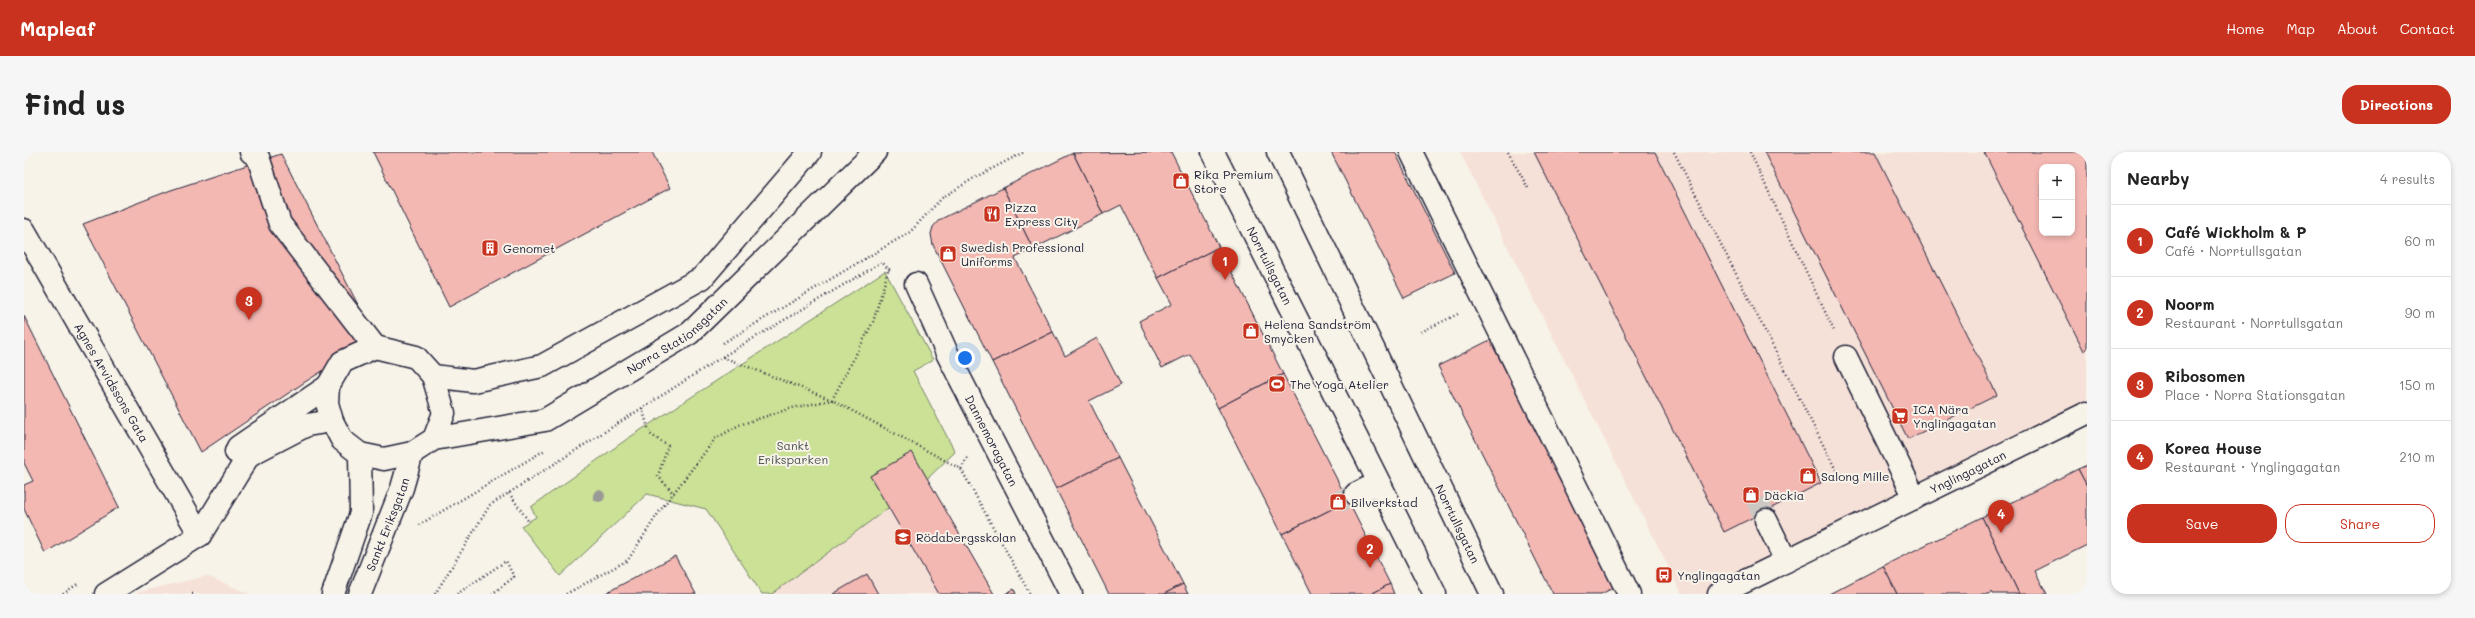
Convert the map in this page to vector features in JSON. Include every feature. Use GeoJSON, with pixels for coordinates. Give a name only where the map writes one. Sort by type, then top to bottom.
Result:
{"type":"FeatureCollection","features":[{"type":"Feature","properties":{"kind":"street"},"geometry":{"type":"LineString","coordinates":[[251,152],[258,157],[280,224],[375,347],[416,357],[433,376],[444,413],[434,439]]}},
{"type":"Feature","properties":{"kind":"street"},"geometry":{"type":"LineString","coordinates":[[433,376],[473,381],[542,366],[702,278],[810,152]]}},
{"type":"Feature","properties":{"kind":"street","name":"Norra Stationsgatan"},"geometry":{"type":"LineString","coordinates":[[375,347],[342,362],[328,386],[326,403],[332,421],[342,440],[360,454],[384,459],[412,453],[434,439],[545,420],[690,333],[875,152]]}},
{"type":"Feature","properties":{"kind":"street","name":"Norrtullsgatan"},"geometry":{"type":"LineString","coordinates":[[1213,152],[1435,594]]}},
{"type":"Feature","properties":{"kind":"street","name":"Norrtullsgatan"},"geometry":{"type":"LineString","coordinates":[[1278,152],[1492,594]]}},
{"type":"Feature","properties":{"kind":"street"},"geometry":{"type":"LineString","coordinates":[[1411,152],[1629,594]]}},
{"type":"Feature","properties":{"kind":"street","name":"Agnes Arvidssons Gata"},"geometry":{"type":"LineString","coordinates":[[24,230],[200,535]]}},
{"type":"Feature","properties":{"kind":"street","name":"Dannemoragatan"},"geometry":{"type":"LineString","coordinates":[[916,284],[954,367],[1072,594]]}},
{"type":"Feature","properties":{"kind":"street"},"geometry":{"type":"LineString","coordinates":[[1846,357],[1915,498]]}},
{"type":"Feature","properties":{"kind":"street","name":"Norra Stationsgatan"},"geometry":{"type":"LineString","coordinates":[[200,535],[238,447],[328,386]]}},
{"type":"Feature","properties":{"kind":"street","name":"Ynglingagatan"},"geometry":{"type":"LineString","coordinates":[[1719,594],[2087,413]]}},
{"type":"Feature","properties":{"kind":"street"},"geometry":{"type":"LineString","coordinates":[[106,594],[200,535],[249,455],[307,425],[332,421]]}},
{"type":"Feature","properties":{"kind":"street","name":"Sankt Eriksgatan"},"geometry":{"type":"LineString","coordinates":[[360,594],[402,488],[412,453]]}},
{"type":"Feature","properties":{"kind":"street"},"geometry":{"type":"LineString","coordinates":[[333,594],[361,513],[360,454]]}},
{"type":"Feature","properties":{"kind":"street"},"geometry":{"type":"LineString","coordinates":[[1356,494],[1378,483]]}},
{"type":"Feature","properties":{"kind":"street"},"geometry":{"type":"LineString","coordinates":[[1766,520],[1786,561]]}},
{"type":"Feature","properties":{"kind":"path"},"geometry":{"type":"LineString","coordinates":[[1508,152],[1528,188]]}},
{"type":"Feature","properties":{"kind":"path"},"geometry":{"type":"LineString","coordinates":[[1674,152],[1842,482]]}},
{"type":"Feature","properties":{"kind":"path"},"geometry":{"type":"LineString","coordinates":[[1750,152],[1846,357]]}},
{"type":"Feature","properties":{"kind":"path"},"geometry":{"type":"LineString","coordinates":[[435,594],[490,505],[722,357],[882,262],[889,268],[873,322],[832,400]]}},
{"type":"Feature","properties":{"kind":"path"},"geometry":{"type":"LineString","coordinates":[[1421,332],[1485,301]]}},
{"type":"Feature","properties":{"kind":"path"},"geometry":{"type":"LineString","coordinates":[[722,357],[832,400],[960,469],[1030,594]]}},
{"type":"Feature","properties":{"kind":"path"},"geometry":{"type":"LineString","coordinates":[[566,594],[628,560],[659,512],[716,439],[739,425],[792,408],[832,400]]}},
{"type":"Feature","properties":{"kind":"path"},"geometry":{"type":"LineString","coordinates":[[642,408],[650,434],[668,446],[658,476],[674,494]]}},
{"type":"Feature","properties":{"kind":"path"},"geometry":{"type":"LineString","coordinates":[[509,493],[529,522]]}},
{"type":"Feature","properties":{"kind":"path"},"geometry":{"type":"LineString","coordinates":[[457,594],[506,561],[514,577],[492,594]]}},
{"type":"Feature","properties":{"kind":"shaded area"},"geometry":{"type":"Polygon","coordinates":[[[1460,152],[2087,152],[2087,412],[1726,594],[1682,594],[1460,152]]]}},
{"type":"Feature","properties":{"kind":"shaded area","name":"Rödabergsskolan"},"geometry":{"type":"Polygon","coordinates":[[[926,480],[988,594],[772,594],[926,480]]]}},
{"type":"Feature","properties":{"kind":"shaded area"},"geometry":{"type":"Polygon","coordinates":[[[207,576],[250,594],[136,594],[139,592],[207,576]]]}},
{"type":"Feature","properties":{"kind":"green space","name":"Sankt Eriksparken"},"geometry":{"type":"Polygon","coordinates":[[[885,271],[933,360],[913,371],[955,452],[926,480],[772,594],[762,594],[706,509],[647,494],[560,576],[521,526],[536,517],[531,507],[627,439],[885,271]]]}},
{"type":"Feature","properties":{"kind":"building","name":"Genomet"},"geometry":{"type":"Polygon","coordinates":[[[373,152],[652,152],[670,188],[449,307],[373,152]]]}},
{"type":"Feature","properties":{"kind":"building"},"geometry":{"type":"Polygon","coordinates":[[[1171,152],[1219,247],[1158,278],[1121,205],[1103,214],[1073,153],[1171,152]]]}},
{"type":"Feature","properties":{"kind":"building"},"geometry":{"type":"Polygon","coordinates":[[[1331,152],[1395,152],[1455,273],[1404,298],[1331,152]]]}},
{"type":"Feature","properties":{"kind":"building"},"geometry":{"type":"Polygon","coordinates":[[[1534,152],[1655,152],[1821,483],[1724,532],[1534,152]]]}},
{"type":"Feature","properties":{"kind":"building"},"geometry":{"type":"Polygon","coordinates":[[[1764,152],[1875,152],[1997,395],[1908,439],[1764,152]]]}},
{"type":"Feature","properties":{"kind":"building"},"geometry":{"type":"Polygon","coordinates":[[[1984,152],[2087,152],[2087,349],[2084,351],[1984,152]]]}},
{"type":"Feature","properties":{"kind":"building"},"geometry":{"type":"Polygon","coordinates":[[[1073,153],[1103,214],[1033,249],[1003,188],[1073,153]]]}},
{"type":"Feature","properties":{"kind":"building"},"geometry":{"type":"Polygon","coordinates":[[[281,154],[375,338],[305,382],[201,452],[83,224],[171,190],[281,154]]]}},
{"type":"Feature","properties":{"kind":"building"},"geometry":{"type":"Polygon","coordinates":[[[1003,188],[1033,249],[1015,258],[1053,332],[992,362],[933,245],[931,234],[933,227],[939,220],[1003,188]]]}},
{"type":"Feature","properties":{"kind":"building"},"geometry":{"type":"Polygon","coordinates":[[[1219,247],[1283,374],[1218,408],[1190,354],[1162,368],[1139,321],[1172,304],[1158,278],[1219,247]]]}},
{"type":"Feature","properties":{"kind":"building"},"geometry":{"type":"Polygon","coordinates":[[[24,316],[119,507],[45,553],[24,509],[24,485],[33,481],[24,463],[24,316]]]}},
{"type":"Feature","properties":{"kind":"building"},"geometry":{"type":"Polygon","coordinates":[[[1053,332],[1065,356],[1097,338],[1121,385],[1089,401],[1118,458],[1056,489],[992,362],[1053,332]]]}},
{"type":"Feature","properties":{"kind":"building"},"geometry":{"type":"Polygon","coordinates":[[[1490,340],[1615,587],[1601,594],[1553,594],[1438,366],[1490,340]]]}},
{"type":"Feature","properties":{"kind":"building"},"geometry":{"type":"Polygon","coordinates":[[[1283,374],[1348,501],[1282,534],[1218,408],[1283,374]]]}},
{"type":"Feature","properties":{"kind":"building"},"geometry":{"type":"Polygon","coordinates":[[[912,452],[994,594],[939,594],[870,476],[912,452]]]}},
{"type":"Feature","properties":{"kind":"building"},"geometry":{"type":"Polygon","coordinates":[[[1118,458],[1183,584],[1164,594],[1109,594],[1056,489],[1118,458]]]}},
{"type":"Feature","properties":{"kind":"building"},"geometry":{"type":"Polygon","coordinates":[[[2087,465],[2087,486],[2078,469],[2087,465]]]}},
{"type":"Feature","properties":{"kind":"building"},"geometry":{"type":"Polygon","coordinates":[[[2078,469],[2087,486],[2087,545],[2035,571],[2047,594],[2019,594],[1982,517],[2078,469]]]}},
{"type":"Feature","properties":{"kind":"building"},"geometry":{"type":"Polygon","coordinates":[[[1348,501],[1390,584],[1371,594],[1312,594],[1282,534],[1348,501]]]}},
{"type":"Feature","properties":{"kind":"building"},"geometry":{"type":"Polygon","coordinates":[[[1982,517],[2019,594],[1993,594],[1992,592],[1988,594],[1897,594],[1883,566],[1982,517]]]}},
{"type":"Feature","properties":{"kind":"building"},"geometry":{"type":"Polygon","coordinates":[[[675,556],[696,594],[604,594],[675,556]]]}},
{"type":"Feature","properties":{"kind":"building"},"geometry":{"type":"Polygon","coordinates":[[[1883,566],[1897,594],[1829,594],[1883,566]]]}},
{"type":"Feature","properties":{"kind":"building"},"geometry":{"type":"Polygon","coordinates":[[[867,574],[878,594],[833,594],[867,574]]]}},
{"type":"Feature","properties":{"kind":"building"},"geometry":{"type":"Polygon","coordinates":[[[1183,584],[1188,594],[1164,594],[1183,584]]]}},
{"type":"Feature","properties":{"kind":"building"},"geometry":{"type":"Polygon","coordinates":[[[1390,584],[1394,594],[1371,594],[1390,584]]]}},
{"type":"Feature","properties":{"kind":"building"},"geometry":{"type":"Polygon","coordinates":[[[1014,589],[1016,594],[1005,594],[1014,589]]]}},
{"type":"Feature","properties":{"kind":"tunnel"},"geometry":{"type":"LineString","coordinates":[[1338,502],[1356,494]]}},
{"type":"Feature","properties":{"kind":"tunnel"},"geometry":{"type":"LineString","coordinates":[[1757,500],[1766,520]]}},
{"type":"Feature","properties":{"kind":"place","name":"Rika Premium Store"},"geometry":{"type":"Point","coordinates":[1181,181]}},
{"type":"Feature","properties":{"kind":"place","name":"Pizza Express City"},"geometry":{"type":"Point","coordinates":[992,214]}},
{"type":"Feature","properties":{"kind":"place","name":"Genomet"},"geometry":{"type":"Point","coordinates":[490,248]}},
{"type":"Feature","properties":{"kind":"place","name":"Swedish Professional Uniforms"},"geometry":{"type":"Point","coordinates":[948,254]}},
{"type":"Feature","properties":{"kind":"place","name":"Café Wickholm & P"},"geometry":{"type":"Point","coordinates":[1225,280]}},
{"type":"Feature","properties":{"kind":"place","name":"Ribosomen"},"geometry":{"type":"Point","coordinates":[249,320]}},
{"type":"Feature","properties":{"kind":"place","name":"Helena Sandström Smycken"},"geometry":{"type":"Point","coordinates":[1251,331]}},
{"type":"Feature","properties":{"kind":"place","name":"The Yoga Atelier"},"geometry":{"type":"Point","coordinates":[1277,384]}},
{"type":"Feature","properties":{"kind":"place","name":"ICA Nära Ynglingagatan"},"geometry":{"type":"Point","coordinates":[1900,416]}},
{"type":"Feature","properties":{"kind":"place","name":"Salong Mille"},"geometry":{"type":"Point","coordinates":[1808,476]}},
{"type":"Feature","properties":{"kind":"place","name":"Däckia"},"geometry":{"type":"Point","coordinates":[1751,495]}},
{"type":"Feature","properties":{"kind":"place","name":"Bilverkstad"},"geometry":{"type":"Point","coordinates":[1338,502]}},
{"type":"Feature","properties":{"kind":"place","name":"Korea House"},"geometry":{"type":"Point","coordinates":[2001,533]}},
{"type":"Feature","properties":{"kind":"place","name":"Rödabergsskolan"},"geometry":{"type":"Point","coordinates":[903,537]}},
{"type":"Feature","properties":{"kind":"place","name":"Noorm"},"geometry":{"type":"Point","coordinates":[1370,568]}},
{"type":"Feature","properties":{"kind":"place","name":"Ynglingagatan"},"geometry":{"type":"Point","coordinates":[1664,575]}}]}
